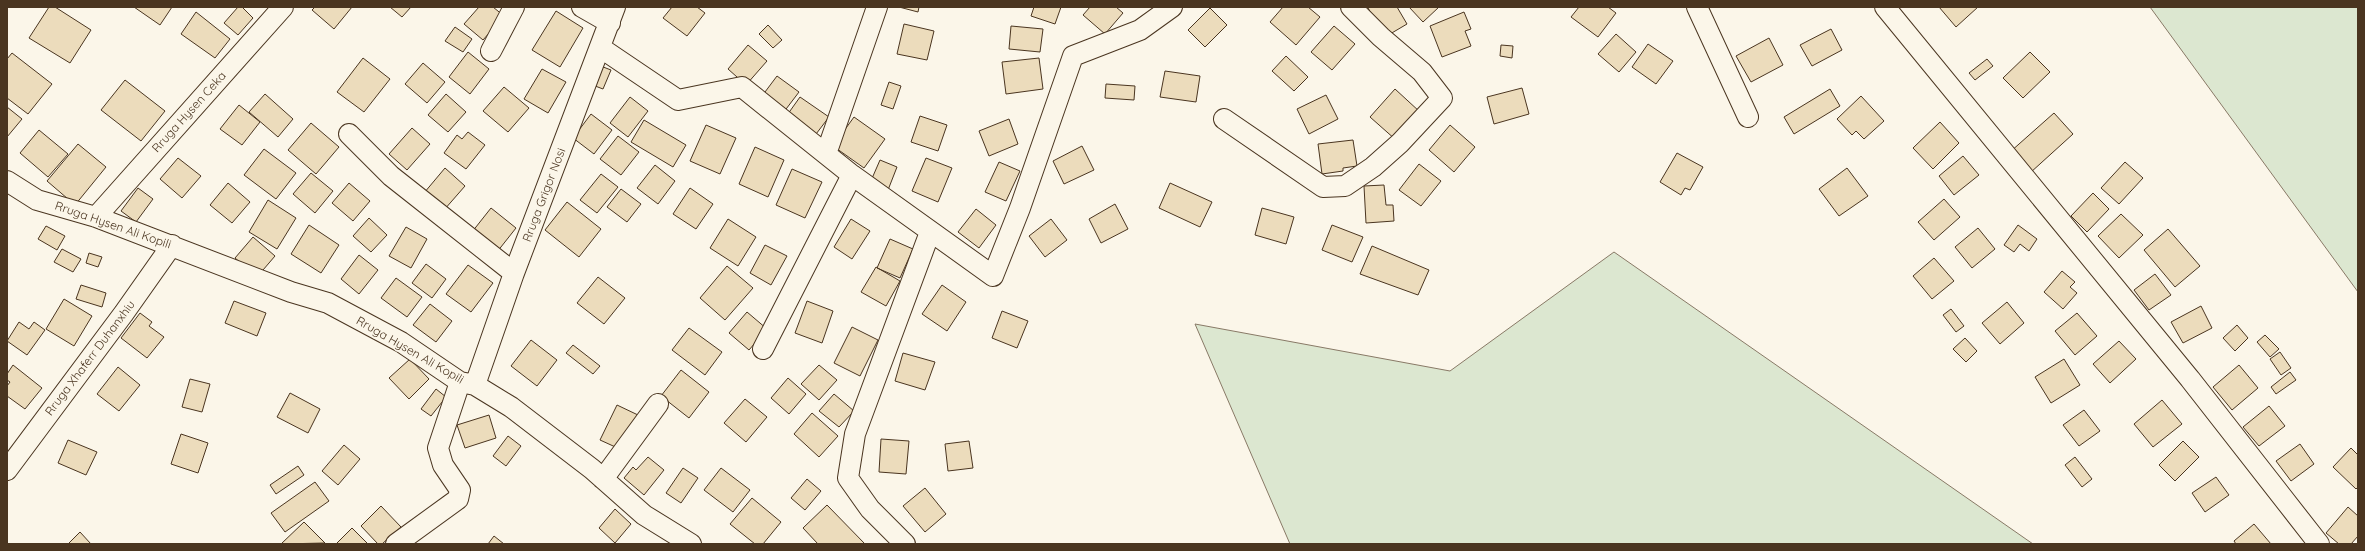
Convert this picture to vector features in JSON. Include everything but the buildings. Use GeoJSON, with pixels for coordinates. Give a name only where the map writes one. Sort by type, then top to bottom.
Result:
{"type":"FeatureCollection","features":[{"type":"Feature","properties":{"kind":"street","name":"Rruga Hysen Ceka"},"geometry":{"type":"LineString","coordinates":[[96,217],[283,7]]}},
{"type":"Feature","properties":{"kind":"street"},"geometry":{"type":"LineString","coordinates":[[491,51],[514,7]]}},
{"type":"Feature","properties":{"kind":"street"},"geometry":{"type":"LineString","coordinates":[[582,7],[612,15]]}},
{"type":"Feature","properties":{"kind":"street"},"geometry":{"type":"LineString","coordinates":[[826,154],[877,7]]}},
{"type":"Feature","properties":{"kind":"street"},"geometry":{"type":"LineString","coordinates":[[601,48],[678,100],[742,88],[852,175],[993,276],[1020,208],[1073,56],[1140,30],[1172,7]]}},
{"type":"Feature","properties":{"kind":"street"},"geometry":{"type":"LineString","coordinates":[[1224,119],[1323,187],[1345,186],[1373,167],[1400,143],[1442,98],[1422,72],[1381,37],[1351,7]]}},
{"type":"Feature","properties":{"kind":"street"},"geometry":{"type":"LineString","coordinates":[[1697,7],[1748,117]]}},
{"type":"Feature","properties":{"kind":"street"},"geometry":{"type":"LineString","coordinates":[[1885,7],[2190,379],[2319,544]]}},
{"type":"Feature","properties":{"kind":"street","name":"Rruga Grigor Nosi"},"geometry":{"type":"LineString","coordinates":[[396,544],[458,499],[460,490],[443,465],[438,448],[468,383],[514,272],[601,48],[612,15]]}},
{"type":"Feature","properties":{"kind":"street"},"geometry":{"type":"LineString","coordinates":[[349,134],[391,176],[514,272]]}},
{"type":"Feature","properties":{"kind":"street"},"geometry":{"type":"LineString","coordinates":[[764,349],[852,175]]}},
{"type":"Feature","properties":{"kind":"street","name":"Rruga Hysen Ali Kopili"},"geometry":{"type":"LineString","coordinates":[[7,180],[37,200],[96,217],[292,292],[328,303],[401,342],[468,383],[510,406],[603,479],[644,515],[691,544]]}},
{"type":"Feature","properties":{"kind":"street"},"geometry":{"type":"LineString","coordinates":[[905,544],[870,509],[848,478],[855,434],[930,232]]}},
{"type":"Feature","properties":{"kind":"street","name":"Rruga Xhaferr Duhanxhiu"},"geometry":{"type":"LineString","coordinates":[[7,470],[124,313],[172,245]]}},
{"type":"Feature","properties":{"kind":"street"},"geometry":{"type":"LineString","coordinates":[[603,479],[658,404]]}},
{"type":"Feature","properties":{"kind":"green space"},"geometry":{"type":"Polygon","coordinates":[[[2150,7],[2358,7],[2358,292],[2150,7]]]}},
{"type":"Feature","properties":{"kind":"green space"},"geometry":{"type":"Polygon","coordinates":[[[1614,252],[2033,544],[1290,544],[1195,324],[1450,371],[1614,252]]]}}]}
